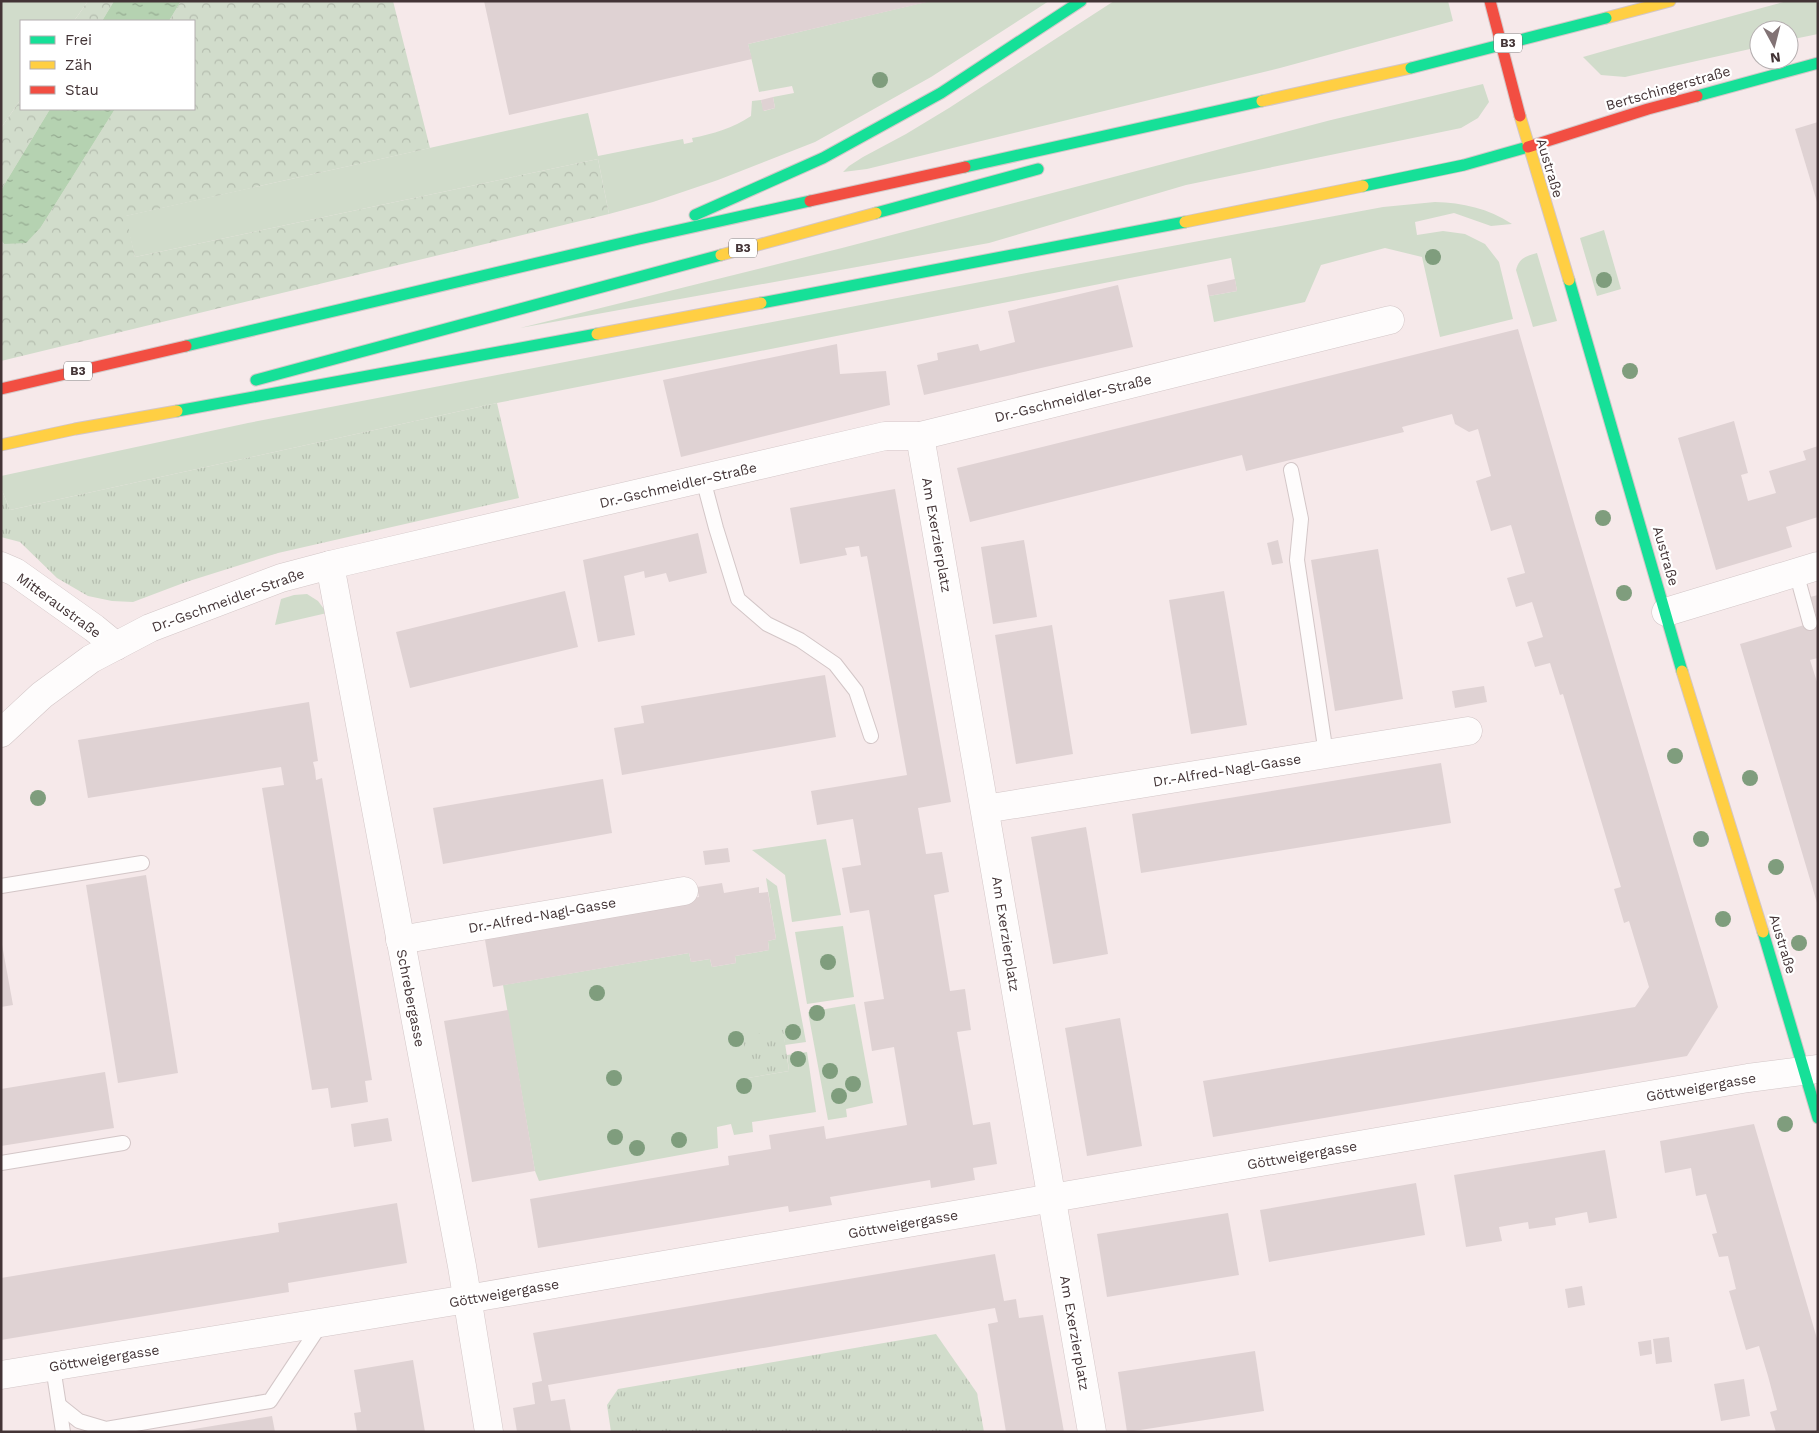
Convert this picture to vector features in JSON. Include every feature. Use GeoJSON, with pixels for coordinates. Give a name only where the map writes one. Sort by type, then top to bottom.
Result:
{"type":"FeatureCollection","features":[{"type":"Feature","properties":{"kind":"main road"},"geometry":{"type":"LineString","coordinates":[[638,239],[823,158],[941,93],[1081,1]]}},
{"type":"Feature","properties":{"kind":"main road","name":"Austraße"},"geometry":{"type":"LineString","coordinates":[[1490,1],[1528,147],[1573,292],[1682,670],[1785,1002],[1811,1070],[1818,1118]]}},
{"type":"Feature","properties":{"kind":"main road","name":"B3"},"geometry":{"type":"LineString","coordinates":[[1161,135],[1670,1]]}},
{"type":"Feature","properties":{"kind":"main road","name":"Bertschingerstraße"},"geometry":{"type":"LineString","coordinates":[[75,429],[572,339],[1164,226],[1464,166],[1648,109],[1818,63]]}},
{"type":"Feature","properties":{"kind":"main road","name":"B3"},"geometry":{"type":"LineString","coordinates":[[1,389],[638,239],[1411,68]]}},
{"type":"Feature","properties":{"kind":"main road","name":"B3"},"geometry":{"type":"LineString","coordinates":[[248,382],[1045,167]]}},
{"type":"Feature","properties":{"kind":"main road"},"geometry":{"type":"LineString","coordinates":[[1,445],[75,429],[200,395]]}},
{"type":"Feature","properties":{"kind":"street","name":"Dr.-Gschmeidler-Straße"},"geometry":{"type":"LineString","coordinates":[[1,733],[42,696],[91,659],[150,628],[281,578],[885,436],[920,436],[1390,320]]}},
{"type":"Feature","properties":{"kind":"street","name":"Am Exerzierplatz"},"geometry":{"type":"LineString","coordinates":[[920,436],[1092,1432]]}},
{"type":"Feature","properties":{"kind":"street","name":"Schrebergasse"},"geometry":{"type":"LineString","coordinates":[[330,565],[468,1299],[489,1432]]}},
{"type":"Feature","properties":{"kind":"street","name":"Mitteraustraße"},"geometry":{"type":"LineString","coordinates":[[1,566],[15,572],[94,628],[116,646]]}},
{"type":"Feature","properties":{"kind":"street"},"geometry":{"type":"LineString","coordinates":[[1666,612],[1807,569]]}},
{"type":"Feature","properties":{"kind":"street","name":"Dr.-Alfred-Nagl-Gasse"},"geometry":{"type":"LineString","coordinates":[[985,809],[1468,731]]}},
{"type":"Feature","properties":{"kind":"street","name":"Dr.-Alfred-Nagl-Gasse"},"geometry":{"type":"LineString","coordinates":[[400,940],[684,891]]}},
{"type":"Feature","properties":{"kind":"street","name":"Göttweigergasse"},"geometry":{"type":"LineString","coordinates":[[1,1375],[468,1299],[1748,1078],[1811,1070]]}},
{"type":"Feature","properties":{"kind":"lane"},"geometry":{"type":"LineString","coordinates":[[1291,470],[1302,519],[1297,560],[1326,754]]}},
{"type":"Feature","properties":{"kind":"lane"},"geometry":{"type":"LineString","coordinates":[[703,479],[738,599],[767,624],[800,640],[835,664],[856,691],[871,736]]}},
{"type":"Feature","properties":{"kind":"lane"},"geometry":{"type":"LineString","coordinates":[[1807,569],[1810,623]]}},
{"type":"Feature","properties":{"kind":"lane"},"geometry":{"type":"LineString","coordinates":[[1,886],[142,863]]}},
{"type":"Feature","properties":{"kind":"lane"},"geometry":{"type":"LineString","coordinates":[[1,1163],[123,1143]]}},
{"type":"Feature","properties":{"kind":"lane"},"geometry":{"type":"LineString","coordinates":[[59,1406],[79,1421],[106,1429],[270,1401],[321,1323]]}},
{"type":"Feature","properties":{"kind":"lane"},"geometry":{"type":"LineString","coordinates":[[54,1367],[63,1432]]}},
{"type":"Feature","properties":{"kind":"green space"},"geometry":{"type":"Polygon","coordinates":[[[1,1],[88,1],[75,20],[20,20],[20,100],[1,128],[1,1]]]}},
{"type":"Feature","properties":{"kind":"green space"},"geometry":{"type":"Polygon","coordinates":[[[88,1],[114,1],[103,20],[75,20],[88,1]]]}},
{"type":"Feature","properties":{"kind":"green space"},"geometry":{"type":"Polygon","coordinates":[[[181,1],[393,1],[430,148],[126,216],[135,257],[598,159],[609,214],[1,361],[1,240],[4,244],[41,227],[114,110],[195,110],[195,20],[170,20],[181,1]]]}},
{"type":"Feature","properties":{"kind":"green space"},"geometry":{"type":"Polygon","coordinates":[[[930,1],[1049,1],[931,77],[815,142],[718,180],[653,202],[609,214],[598,159],[135,257],[125,216],[588,113],[598,156],[683,139],[684,144],[693,142],[692,138],[723,130],[751,116],[752,101],[761,100],[764,111],[775,108],[773,97],[794,93],[792,86],[759,92],[748,44],[930,1]]]}},
{"type":"Feature","properties":{"kind":"green space"},"geometry":{"type":"Polygon","coordinates":[[[1114,1],[1448,1],[1453,21],[1280,68],[867,169],[843,172],[863,157],[949,108],[1114,1]]]}},
{"type":"Feature","properties":{"kind":"green space"},"geometry":{"type":"Polygon","coordinates":[[[1787,1],[1818,1],[1818,34],[1799,38],[1799,20],[1749,20],[1749,49],[1625,77],[1601,75],[1583,57],[1787,1]]]}},
{"type":"Feature","properties":{"kind":"green space"},"geometry":{"type":"Polygon","coordinates":[[[1483,84],[1489,102],[1478,118],[1461,128],[1186,185],[989,243],[520,328],[842,248],[1331,120],[1483,84]]]}},
{"type":"Feature","properties":{"kind":"green space"},"geometry":{"type":"Polygon","coordinates":[[[20,100],[20,110],[49,110],[1,190],[1,128],[20,100]]]}},
{"type":"Feature","properties":{"kind":"green space"},"geometry":{"type":"Polygon","coordinates":[[[1435,202],[1475,207],[1494,214],[1512,224],[1491,226],[1454,213],[1415,222],[1417,235],[1443,231],[1465,234],[1485,244],[1499,262],[1513,319],[1440,337],[1422,257],[1385,248],[1321,265],[1305,302],[1214,322],[1209,296],[1237,291],[1231,258],[497,403],[10,510],[1,488],[1,476],[248,423],[1037,271],[1383,207],[1435,202]]]}},
{"type":"Feature","properties":{"kind":"green space"},"geometry":{"type":"Polygon","coordinates":[[[1604,230],[1621,289],[1597,296],[1580,238],[1604,230]]]}},
{"type":"Feature","properties":{"kind":"green space"},"geometry":{"type":"Polygon","coordinates":[[[1537,253],[1557,321],[1533,327],[1516,270],[1524,258],[1537,253]]]}},
{"type":"Feature","properties":{"kind":"green space"},"geometry":{"type":"Polygon","coordinates":[[[497,403],[519,498],[278,553],[186,582],[133,602],[112,601],[88,596],[57,578],[20,542],[1,537],[1,488],[10,510],[497,403]]]}},
{"type":"Feature","properties":{"kind":"green space"},"geometry":{"type":"Polygon","coordinates":[[[307,594],[318,601],[327,613],[275,625],[281,599],[307,594]]]}},
{"type":"Feature","properties":{"kind":"green space"},"geometry":{"type":"Polygon","coordinates":[[[826,839],[841,915],[792,922],[785,875],[752,850],[826,839]]]}},
{"type":"Feature","properties":{"kind":"green space"},"geometry":{"type":"Polygon","coordinates":[[[766,878],[777,886],[806,1042],[785,1045],[783,1030],[748,1078],[789,1071],[787,1055],[807,1052],[816,1112],[752,1122],[753,1132],[734,1135],[731,1124],[717,1127],[718,1148],[539,1181],[535,1171],[503,985],[689,953],[691,962],[710,959],[712,967],[736,963],[735,956],[769,950],[768,941],[776,939],[766,878]]]}},
{"type":"Feature","properties":{"kind":"green space"},"geometry":{"type":"Polygon","coordinates":[[[843,926],[854,997],[807,1004],[795,932],[843,926]]]}},
{"type":"Feature","properties":{"kind":"green space"},"geometry":{"type":"Polygon","coordinates":[[[855,1004],[873,1103],[846,1109],[847,1117],[828,1120],[808,1012],[855,1004]]]}},
{"type":"Feature","properties":{"kind":"green space"},"geometry":{"type":"Polygon","coordinates":[[[783,1029],[789,1071],[748,1078],[743,1037],[783,1029]]]}},
{"type":"Feature","properties":{"kind":"green space"},"geometry":{"type":"Polygon","coordinates":[[[936,1334],[977,1393],[984,1432],[611,1432],[607,1405],[618,1389],[936,1334]]]}},
{"type":"Feature","properties":{"kind":"water"},"geometry":{"type":"Polygon","coordinates":[[[114,1],[181,1],[170,20],[103,20],[114,1]]]}},
{"type":"Feature","properties":{"kind":"water"},"geometry":{"type":"Polygon","coordinates":[[[49,110],[114,110],[41,227],[26,243],[4,244],[1,240],[1,190],[49,110]]]}},
{"type":"Feature","properties":{"kind":"building"},"geometry":{"type":"Polygon","coordinates":[[[484,1],[927,2],[748,44],[752,59],[509,115],[484,1]]]}},
{"type":"Feature","properties":{"kind":"building"},"geometry":{"type":"Polygon","coordinates":[[[773,97],[775,108],[763,111],[761,100],[773,97]]]}},
{"type":"Feature","properties":{"kind":"building"},"geometry":{"type":"Polygon","coordinates":[[[1818,122],[1818,202],[1817,202],[1795,129],[1818,122]]]}},
{"type":"Feature","properties":{"kind":"building"},"geometry":{"type":"Polygon","coordinates":[[[1235,279],[1237,291],[1209,296],[1207,285],[1235,279]]]}},
{"type":"Feature","properties":{"kind":"building"},"geometry":{"type":"Polygon","coordinates":[[[1118,285],[1133,347],[924,395],[917,365],[938,360],[937,353],[978,344],[980,351],[1015,342],[1008,311],[1118,285]]]}},
{"type":"Feature","properties":{"kind":"building"},"geometry":{"type":"Polygon","coordinates":[[[1518,329],[1718,1007],[1687,1056],[1213,1137],[1203,1081],[1635,1007],[1649,987],[1629,921],[1624,923],[1614,889],[1621,887],[1563,694],[1560,695],[1550,663],[1535,667],[1527,642],[1543,637],[1532,602],[1516,607],[1507,578],[1525,573],[1511,525],[1491,531],[1476,481],[1491,476],[1478,429],[1469,432],[1455,424],[1452,414],[1402,427],[1404,432],[1246,471],[1242,455],[970,522],[957,468],[1518,329]]]}},
{"type":"Feature","properties":{"kind":"building"},"geometry":{"type":"Polygon","coordinates":[[[837,344],[840,374],[886,371],[890,405],[681,457],[663,380],[837,344]]]}},
{"type":"Feature","properties":{"kind":"building"},"geometry":{"type":"Polygon","coordinates":[[[1734,421],[1748,473],[1741,475],[1748,501],[1776,493],[1769,471],[1806,460],[1803,451],[1818,446],[1818,517],[1786,527],[1792,547],[1716,570],[1678,438],[1734,421]]]}},
{"type":"Feature","properties":{"kind":"building"},"geometry":{"type":"Polygon","coordinates":[[[895,489],[951,802],[918,808],[926,854],[942,852],[949,892],[934,895],[950,991],[965,989],[971,1030],[957,1032],[973,1125],[990,1122],[997,1164],[973,1168],[975,1180],[931,1188],[930,1180],[830,1197],[832,1205],[789,1212],[788,1206],[538,1248],[530,1199],[729,1165],[728,1156],[771,1149],[769,1135],[824,1126],[826,1139],[907,1125],[894,1047],[872,1051],[864,1002],[884,999],[869,910],[850,913],[842,868],[861,865],[853,819],[817,825],[811,791],[907,775],[867,556],[861,557],[859,546],[845,548],[847,555],[800,564],[790,508],[895,489]]]}},
{"type":"Feature","properties":{"kind":"building"},"geometry":{"type":"Polygon","coordinates":[[[698,533],[707,573],[669,582],[666,573],[645,578],[644,571],[624,576],[635,635],[598,642],[583,560],[698,533]]]}},
{"type":"Feature","properties":{"kind":"building"},"geometry":{"type":"Polygon","coordinates":[[[1024,540],[1037,617],[993,624],[981,547],[1024,540]]]}},
{"type":"Feature","properties":{"kind":"building"},"geometry":{"type":"Polygon","coordinates":[[[1278,540],[1283,563],[1272,565],[1267,543],[1278,540]]]}},
{"type":"Feature","properties":{"kind":"building"},"geometry":{"type":"Polygon","coordinates":[[[1378,549],[1403,699],[1335,711],[1311,560],[1378,549]]]}},
{"type":"Feature","properties":{"kind":"building"},"geometry":{"type":"Polygon","coordinates":[[[565,591],[578,647],[410,688],[396,632],[565,591]]]}},
{"type":"Feature","properties":{"kind":"building"},"geometry":{"type":"Polygon","coordinates":[[[1224,591],[1247,725],[1191,734],[1169,600],[1224,591]]]}},
{"type":"Feature","properties":{"kind":"building"},"geometry":{"type":"Polygon","coordinates":[[[1818,595],[1818,621],[1810,597],[1818,595]]]}},
{"type":"Feature","properties":{"kind":"building"},"geometry":{"type":"Polygon","coordinates":[[[1818,621],[1818,658],[1810,660],[1818,685],[1817,903],[1740,644],[1818,621]]]}},
{"type":"Feature","properties":{"kind":"building"},"geometry":{"type":"Polygon","coordinates":[[[1052,625],[1073,754],[1016,764],[995,635],[1052,625]]]}},
{"type":"Feature","properties":{"kind":"building"},"geometry":{"type":"Polygon","coordinates":[[[825,675],[836,737],[622,775],[614,728],[644,723],[641,706],[825,675]]]}},
{"type":"Feature","properties":{"kind":"building"},"geometry":{"type":"Polygon","coordinates":[[[1484,686],[1487,702],[1455,708],[1452,691],[1484,686]]]}},
{"type":"Feature","properties":{"kind":"building"},"geometry":{"type":"Polygon","coordinates":[[[309,702],[318,761],[313,762],[316,780],[322,778],[372,1080],[365,1081],[368,1102],[331,1108],[328,1088],[312,1090],[262,788],[284,785],[281,767],[88,798],[78,740],[309,702]]]}},
{"type":"Feature","properties":{"kind":"building"},"geometry":{"type":"Polygon","coordinates":[[[1441,763],[1451,823],[1141,873],[1132,814],[1441,763]]]}},
{"type":"Feature","properties":{"kind":"building"},"geometry":{"type":"Polygon","coordinates":[[[603,779],[612,833],[443,864],[433,808],[603,779]]]}},
{"type":"Feature","properties":{"kind":"building"},"geometry":{"type":"Polygon","coordinates":[[[1086,827],[1108,954],[1053,964],[1031,837],[1086,827]]]}},
{"type":"Feature","properties":{"kind":"building"},"geometry":{"type":"Polygon","coordinates":[[[728,848],[730,862],[705,865],[703,851],[728,848]]]}},
{"type":"Feature","properties":{"kind":"building"},"geometry":{"type":"Polygon","coordinates":[[[146,875],[178,1073],[118,1083],[86,885],[146,875]]]}},
{"type":"Feature","properties":{"kind":"building"},"geometry":{"type":"Polygon","coordinates":[[[722,883],[724,893],[759,887],[759,893],[768,892],[776,939],[768,941],[769,950],[735,956],[736,963],[712,967],[710,959],[691,962],[689,953],[493,987],[484,934],[699,897],[697,887],[722,883]]]}},
{"type":"Feature","properties":{"kind":"building"},"geometry":{"type":"Polygon","coordinates":[[[1,939],[13,1005],[1,1007],[1,939]]]}},
{"type":"Feature","properties":{"kind":"building"},"geometry":{"type":"Polygon","coordinates":[[[508,1010],[535,1171],[472,1182],[444,1021],[508,1010]]]}},
{"type":"Feature","properties":{"kind":"building"},"geometry":{"type":"Polygon","coordinates":[[[1120,1018],[1142,1146],[1087,1156],[1065,1028],[1120,1018]]]}},
{"type":"Feature","properties":{"kind":"building"},"geometry":{"type":"Polygon","coordinates":[[[105,1072],[114,1128],[1,1146],[1,1089],[105,1072]]]}},
{"type":"Feature","properties":{"kind":"building"},"geometry":{"type":"Polygon","coordinates":[[[388,1118],[392,1141],[354,1147],[351,1124],[388,1118]]]}},
{"type":"Feature","properties":{"kind":"building"},"geometry":{"type":"Polygon","coordinates":[[[1754,1124],[1818,1342],[1818,1432],[1776,1432],[1770,1412],[1777,1410],[1768,1376],[1759,1346],[1746,1350],[1729,1291],[1736,1289],[1728,1256],[1719,1257],[1712,1234],[1717,1233],[1706,1194],[1696,1196],[1691,1168],[1665,1173],[1660,1141],[1754,1124]]]}},
{"type":"Feature","properties":{"kind":"building"},"geometry":{"type":"Polygon","coordinates":[[[1605,1150],[1617,1218],[1589,1223],[1587,1212],[1555,1218],[1556,1225],[1529,1229],[1528,1222],[1499,1227],[1502,1241],[1466,1247],[1454,1175],[1605,1150]]]}},
{"type":"Feature","properties":{"kind":"building"},"geometry":{"type":"Polygon","coordinates":[[[1416,1183],[1425,1235],[1269,1262],[1260,1210],[1416,1183]]]}},
{"type":"Feature","properties":{"kind":"building"},"geometry":{"type":"Polygon","coordinates":[[[397,1203],[407,1263],[288,1283],[289,1292],[1,1340],[1,1278],[279,1232],[278,1223],[397,1203]]]}},
{"type":"Feature","properties":{"kind":"building"},"geometry":{"type":"Polygon","coordinates":[[[1228,1213],[1239,1275],[1107,1297],[1097,1234],[1228,1213]]]}},
{"type":"Feature","properties":{"kind":"building"},"geometry":{"type":"Polygon","coordinates":[[[995,1254],[1004,1301],[1016,1299],[1019,1318],[1043,1315],[1064,1432],[1006,1432],[988,1324],[998,1322],[995,1308],[548,1385],[551,1401],[565,1399],[571,1432],[517,1432],[513,1408],[535,1404],[532,1383],[542,1381],[533,1333],[995,1254]]]}},
{"type":"Feature","properties":{"kind":"building"},"geometry":{"type":"Polygon","coordinates":[[[1582,1286],[1585,1305],[1568,1308],[1565,1289],[1582,1286]]]}},
{"type":"Feature","properties":{"kind":"building"},"geometry":{"type":"Polygon","coordinates":[[[1669,1337],[1672,1362],[1656,1364],[1653,1339],[1669,1337]]]}},
{"type":"Feature","properties":{"kind":"building"},"geometry":{"type":"Polygon","coordinates":[[[1651,1340],[1652,1354],[1640,1356],[1638,1342],[1651,1340]]]}},
{"type":"Feature","properties":{"kind":"building"},"geometry":{"type":"Polygon","coordinates":[[[1255,1351],[1264,1411],[1127,1432],[1118,1372],[1255,1351]]]}},
{"type":"Feature","properties":{"kind":"building"},"geometry":{"type":"Polygon","coordinates":[[[413,1360],[425,1432],[357,1432],[354,1413],[361,1412],[354,1370],[413,1360]]]}},
{"type":"Feature","properties":{"kind":"building"},"geometry":{"type":"Polygon","coordinates":[[[1744,1379],[1750,1416],[1721,1421],[1714,1384],[1744,1379]]]}},
{"type":"Feature","properties":{"kind":"building"},"geometry":{"type":"Polygon","coordinates":[[[272,1416],[275,1432],[182,1432],[182,1431],[272,1416]]]}},
{"type":"Feature","properties":{"kind":"traffic: fast"},"geometry":{"type":"LineString","coordinates":[[695,215],[823,158],[941,93],[1081,1]]}},
{"type":"Feature","properties":{"kind":"traffic: fast"},"geometry":{"type":"LineString","coordinates":[[1411,68],[1606,18]]}},
{"type":"Feature","properties":{"kind":"traffic: fast"},"geometry":{"type":"LineString","coordinates":[[1697,96],[1818,63]]}},
{"type":"Feature","properties":{"kind":"traffic: fast"},"geometry":{"type":"LineString","coordinates":[[965,167],[1262,101]]}},
{"type":"Feature","properties":{"kind":"traffic: fast"},"geometry":{"type":"LineString","coordinates":[[1363,186],[1464,165],[1528,147]]}},
{"type":"Feature","properties":{"kind":"traffic: fast"},"geometry":{"type":"LineString","coordinates":[[876,213],[1038,169]]}},
{"type":"Feature","properties":{"kind":"traffic: fast"},"geometry":{"type":"LineString","coordinates":[[186,346],[639,239],[810,201]]}},
{"type":"Feature","properties":{"kind":"traffic: fast"},"geometry":{"type":"LineString","coordinates":[[761,303],[1185,222]]}},
{"type":"Feature","properties":{"kind":"traffic: fast"},"geometry":{"type":"LineString","coordinates":[[256,380],[721,255]]}},
{"type":"Feature","properties":{"kind":"traffic: fast"},"geometry":{"type":"LineString","coordinates":[[1569,280],[1682,671]]}},
{"type":"Feature","properties":{"kind":"traffic: fast"},"geometry":{"type":"LineString","coordinates":[[177,411],[597,334]]}},
{"type":"Feature","properties":{"kind":"traffic: fast"},"geometry":{"type":"LineString","coordinates":[[1763,932],[1818,1118]]}},
{"type":"Feature","properties":{"kind":"traffic: slow"},"geometry":{"type":"LineString","coordinates":[[1606,18],[1670,1]]}},
{"type":"Feature","properties":{"kind":"traffic: slow"},"geometry":{"type":"LineString","coordinates":[[1262,101],[1411,68]]}},
{"type":"Feature","properties":{"kind":"traffic: slow"},"geometry":{"type":"LineString","coordinates":[[1520,116],[1569,280]]}},
{"type":"Feature","properties":{"kind":"traffic: slow"},"geometry":{"type":"LineString","coordinates":[[1185,222],[1363,186]]}},
{"type":"Feature","properties":{"kind":"traffic: slow"},"geometry":{"type":"LineString","coordinates":[[721,255],[876,213]]}},
{"type":"Feature","properties":{"kind":"traffic: slow"},"geometry":{"type":"LineString","coordinates":[[597,334],[761,303]]}},
{"type":"Feature","properties":{"kind":"traffic: slow"},"geometry":{"type":"LineString","coordinates":[[1,445],[75,429],[177,411]]}},
{"type":"Feature","properties":{"kind":"traffic: slow"},"geometry":{"type":"LineString","coordinates":[[1682,671],[1763,932]]}},
{"type":"Feature","properties":{"kind":"traffic: jam"},"geometry":{"type":"LineString","coordinates":[[1490,1],[1520,116]]}},
{"type":"Feature","properties":{"kind":"traffic: jam"},"geometry":{"type":"LineString","coordinates":[[1528,147],[1648,109],[1697,96]]}},
{"type":"Feature","properties":{"kind":"traffic: jam"},"geometry":{"type":"LineString","coordinates":[[810,201],[965,167]]}},
{"type":"Feature","properties":{"kind":"traffic: jam"},"geometry":{"type":"LineString","coordinates":[[1,389],[186,346]]}}]}
